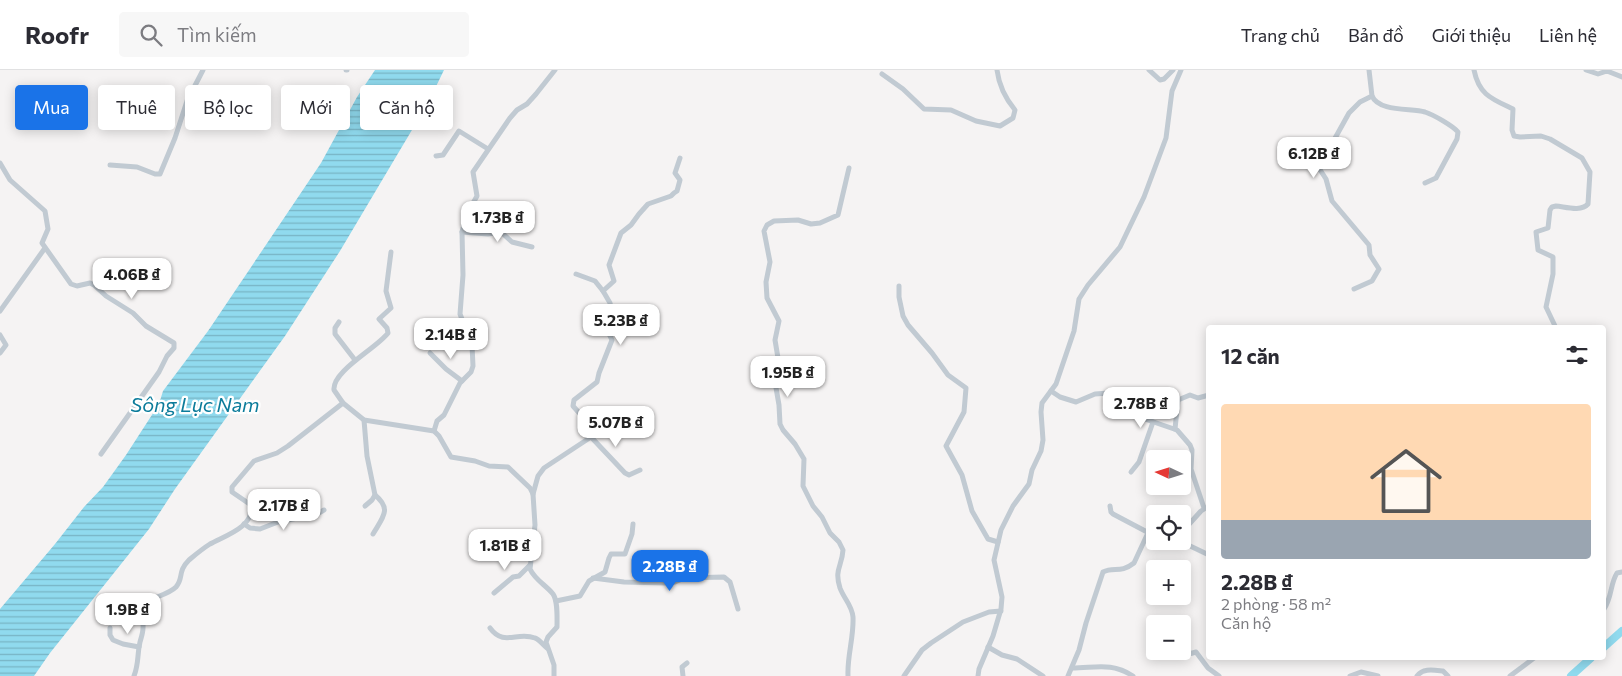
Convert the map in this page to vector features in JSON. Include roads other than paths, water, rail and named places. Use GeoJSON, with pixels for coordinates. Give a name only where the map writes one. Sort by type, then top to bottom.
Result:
{"type":"FeatureCollection","features":[{"type":"Feature","properties":{"kind":"street"},"geometry":{"type":"LineString","coordinates":[[110,165],[137,167],[154,174],[160,174],[175,138],[187,101],[203,70]]}},
{"type":"Feature","properties":{"kind":"street"},"geometry":{"type":"LineString","coordinates":[[434,431],[437,421],[444,415],[462,381],[471,372],[473,361],[472,345],[460,314],[463,275],[462,232],[467,214],[477,196],[473,172],[517,110],[527,104],[555,70]]}},
{"type":"Feature","properties":{"kind":"street"},"geometry":{"type":"LineString","coordinates":[[882,74],[903,89],[924,109],[951,110],[976,121],[1000,126],[1013,118],[1015,110],[1008,103],[1002,90],[997,70]]}},
{"type":"Feature","properties":{"kind":"street"},"geometry":{"type":"LineString","coordinates":[[1149,70],[1160,80],[1164,79],[1173,70]]}},
{"type":"Feature","properties":{"kind":"street"},"geometry":{"type":"LineString","coordinates":[[978,676],[1001,611],[1002,597],[994,560],[998,542],[1002,525],[1029,484],[1032,470],[1041,452],[1044,440],[1041,407],[1056,384],[1074,332],[1079,299],[1088,285],[1120,247],[1144,197],[1166,138],[1171,97],[1181,70]]}},
{"type":"Feature","properties":{"kind":"street"},"geometry":{"type":"LineString","coordinates":[[1369,70],[1372,96],[1377,103],[1398,109],[1427,112],[1457,130],[1457,139],[1436,178],[1425,183]]}},
{"type":"Feature","properties":{"kind":"street"},"geometry":{"type":"LineString","coordinates":[[1474,70],[1481,90],[1513,110],[1512,130],[1514,136],[1539,136],[1550,140],[1582,158],[1589,169],[1588,204],[1586,207],[1580,209],[1552,207],[1548,228],[1536,232],[1538,250],[1553,257],[1553,274],[1546,307],[1555,325]]}},
{"type":"Feature","properties":{"kind":"street"},"geometry":{"type":"LineString","coordinates":[[1586,70],[1598,74],[1607,72],[1622,77]]}},
{"type":"Feature","properties":{"kind":"street"},"geometry":{"type":"LineString","coordinates":[[1354,289],[1374,280],[1379,269],[1370,255],[1369,245],[1330,198],[1326,179],[1317,166],[1349,114],[1360,102],[1372,96]]}},
{"type":"Feature","properties":{"kind":"street"},"geometry":{"type":"LineString","coordinates":[[436,156],[443,155],[459,131],[488,149]]}},
{"type":"Feature","properties":{"kind":"street"},"geometry":{"type":"LineString","coordinates":[[603,291],[614,281],[609,265],[620,235],[648,204],[671,196],[677,191],[680,180],[675,173],[680,158]]}},
{"type":"Feature","properties":{"kind":"street"},"geometry":{"type":"LineString","coordinates":[[0,163],[10,180],[45,211],[48,228],[42,240],[45,248],[71,284],[77,286],[94,284],[106,296],[134,312],[146,326],[174,343],[174,348],[167,356],[159,372],[101,454]]}},
{"type":"Feature","properties":{"kind":"street"},"geometry":{"type":"LineString","coordinates":[[848,676],[853,621],[851,608],[842,592],[838,579],[838,566],[843,550],[812,506],[803,486],[804,459],[795,444],[782,430],[780,424],[775,376],[778,358],[775,340],[779,321],[767,298],[766,282],[770,260],[764,231],[767,225],[774,221],[798,220],[811,224],[820,223],[838,215],[849,168]]}},
{"type":"Feature","properties":{"kind":"street"},"geometry":{"type":"LineString","coordinates":[[462,232],[488,234],[501,232],[512,242],[532,247]]}},
{"type":"Feature","properties":{"kind":"street"},"geometry":{"type":"LineString","coordinates":[[0,311],[45,248]]}},
{"type":"Feature","properties":{"kind":"street"},"geometry":{"type":"LineString","coordinates":[[391,252],[386,291],[391,308],[379,319],[388,332],[379,342],[355,360],[333,387],[343,403],[364,420],[434,431],[451,457],[475,461],[489,466],[508,467],[530,488],[533,494]]}},
{"type":"Feature","properties":{"kind":"street"},"geometry":{"type":"LineString","coordinates":[[576,274],[595,281],[610,303],[612,312],[608,327],[612,342],[596,384],[572,402],[574,408],[581,415],[591,437],[627,475],[640,470]]}},
{"type":"Feature","properties":{"kind":"street"},"geometry":{"type":"LineString","coordinates":[[899,286],[903,316],[908,325],[948,375],[966,388],[964,412],[946,446],[962,475],[972,511],[988,539],[998,542]]}},
{"type":"Feature","properties":{"kind":"street"},"geometry":{"type":"LineString","coordinates":[[339,322],[335,328],[335,334],[355,360]]}},
{"type":"Feature","properties":{"kind":"street"},"geometry":{"type":"LineString","coordinates":[[0,336],[6,343],[0,353]]}},
{"type":"Feature","properties":{"kind":"street"},"geometry":{"type":"LineString","coordinates":[[430,352],[448,371],[462,381]]}},
{"type":"Feature","properties":{"kind":"street"},"geometry":{"type":"LineString","coordinates":[[1051,391],[1060,397],[1076,402],[1095,394],[1109,393],[1120,401],[1136,405],[1140,417],[1175,429],[1191,447],[1191,469],[1206,505]]}},
{"type":"Feature","properties":{"kind":"street"},"geometry":{"type":"LineString","coordinates":[[1175,429],[1177,401],[1190,395],[1198,398],[1206,396]]}},
{"type":"Feature","properties":{"kind":"street"},"geometry":{"type":"LineString","coordinates":[[134,676],[138,665],[139,648],[144,626],[141,611],[148,602],[175,588],[180,580],[181,569],[189,560],[210,544],[231,534],[244,524],[251,512],[251,505],[232,492],[232,487],[254,461],[277,454],[343,403]]}},
{"type":"Feature","properties":{"kind":"street"},"geometry":{"type":"LineString","coordinates":[[364,420],[367,456],[375,495],[384,504],[385,512],[373,534]]}},
{"type":"Feature","properties":{"kind":"street"},"geometry":{"type":"LineString","coordinates":[[1131,472],[1139,462],[1153,422]]}},
{"type":"Feature","properties":{"kind":"street"},"geometry":{"type":"LineString","coordinates":[[554,676],[554,665],[547,639],[557,626],[556,601],[552,594],[533,576],[530,565],[535,526],[533,494],[538,476],[544,468],[591,437]]}},
{"type":"Feature","properties":{"kind":"street"},"geometry":{"type":"LineString","coordinates":[[365,506],[375,495]]}},
{"type":"Feature","properties":{"kind":"street"},"geometry":{"type":"LineString","coordinates":[[1110,506],[1113,514],[1146,530]]}},
{"type":"Feature","properties":{"kind":"street"},"geometry":{"type":"LineString","coordinates":[[1191,523],[1206,508]]}},
{"type":"Feature","properties":{"kind":"street"},"geometry":{"type":"LineString","coordinates":[[244,524],[250,528],[260,528],[278,522],[317,514],[324,510]]}},
{"type":"Feature","properties":{"kind":"street"},"geometry":{"type":"LineString","coordinates":[[556,601],[580,596],[593,578],[605,572],[611,554],[625,554],[632,534],[633,524]]}},
{"type":"Feature","properties":{"kind":"street"},"geometry":{"type":"LineString","coordinates":[[1068,676],[1079,650],[1103,572],[1106,570],[1121,570],[1131,566],[1146,542]]}},
{"type":"Feature","properties":{"kind":"street"},"geometry":{"type":"LineString","coordinates":[[1191,546],[1206,554]]}},
{"type":"Feature","properties":{"kind":"street"},"geometry":{"type":"LineString","coordinates":[[494,593],[513,577],[519,576],[530,565]]}},
{"type":"Feature","properties":{"kind":"street"},"geometry":{"type":"LineString","coordinates":[[1606,605],[1614,579],[1617,573],[1622,572]]}},
{"type":"Feature","properties":{"kind":"street"},"geometry":{"type":"LineString","coordinates":[[593,578],[624,582],[666,583],[684,578],[724,577],[730,582],[738,610]]}},
{"type":"Feature","properties":{"kind":"street"},"geometry":{"type":"LineString","coordinates":[[904,676],[922,650],[931,643],[963,622],[989,612],[1001,611]]}},
{"type":"Feature","properties":{"kind":"street"},"geometry":{"type":"LineString","coordinates":[[110,628],[110,635],[113,640],[139,648]]}},
{"type":"Feature","properties":{"kind":"street"},"geometry":{"type":"LineString","coordinates":[[490,628],[498,637],[534,638],[548,648]]}},
{"type":"Feature","properties":{"kind":"street"},"geometry":{"type":"LineString","coordinates":[[988,647],[1002,655],[1017,659],[1020,663],[1043,676]]}},
{"type":"Feature","properties":{"kind":"street"},"geometry":{"type":"LineString","coordinates":[[1191,653],[1196,652],[1208,668],[1219,676]]}},
{"type":"Feature","properties":{"kind":"street"},"geometry":{"type":"LineString","coordinates":[[1510,676],[1531,660]]}},
{"type":"Feature","properties":{"kind":"street"},"geometry":{"type":"LineString","coordinates":[[683,676],[682,667],[687,663]]}},
{"type":"Feature","properties":{"kind":"street"},"geometry":{"type":"LineString","coordinates":[[1072,668],[1100,666],[1120,670],[1133,676]]}},
{"type":"Feature","properties":{"kind":"street"},"geometry":{"type":"LineString","coordinates":[[1417,676],[1425,670],[1443,671],[1448,676]]}},
{"type":"Feature","properties":{"kind":"street"},"geometry":{"type":"LineString","coordinates":[[1350,676],[1361,672],[1378,676]]}},
{"type":"Feature","properties":{"kind":"water","name":"Sông Lục Nam"},"geometry":{"type":"Polygon","coordinates":[[[375,70],[444,70],[437,85],[365,85],[375,70]]]}},
{"type":"Feature","properties":{"kind":"water","name":"Sông Lục Nam"},"geometry":{"type":"Polygon","coordinates":[[[360,92],[360,130],[412,130],[340,251],[285,336],[175,489],[149,529],[50,653],[34,676],[0,676],[0,609],[84,507],[103,487],[126,455],[159,404],[163,391],[208,331],[321,163],[339,130],[350,130],[350,110],[360,92]]]}},
{"type":"Feature","properties":{"kind":"waterway"},"geometry":{"type":"LineString","coordinates":[[1606,645],[1622,631]]}},
{"type":"Feature","properties":{"kind":"waterway"},"geometry":{"type":"LineString","coordinates":[[1571,676],[1589,660]]}}]}
